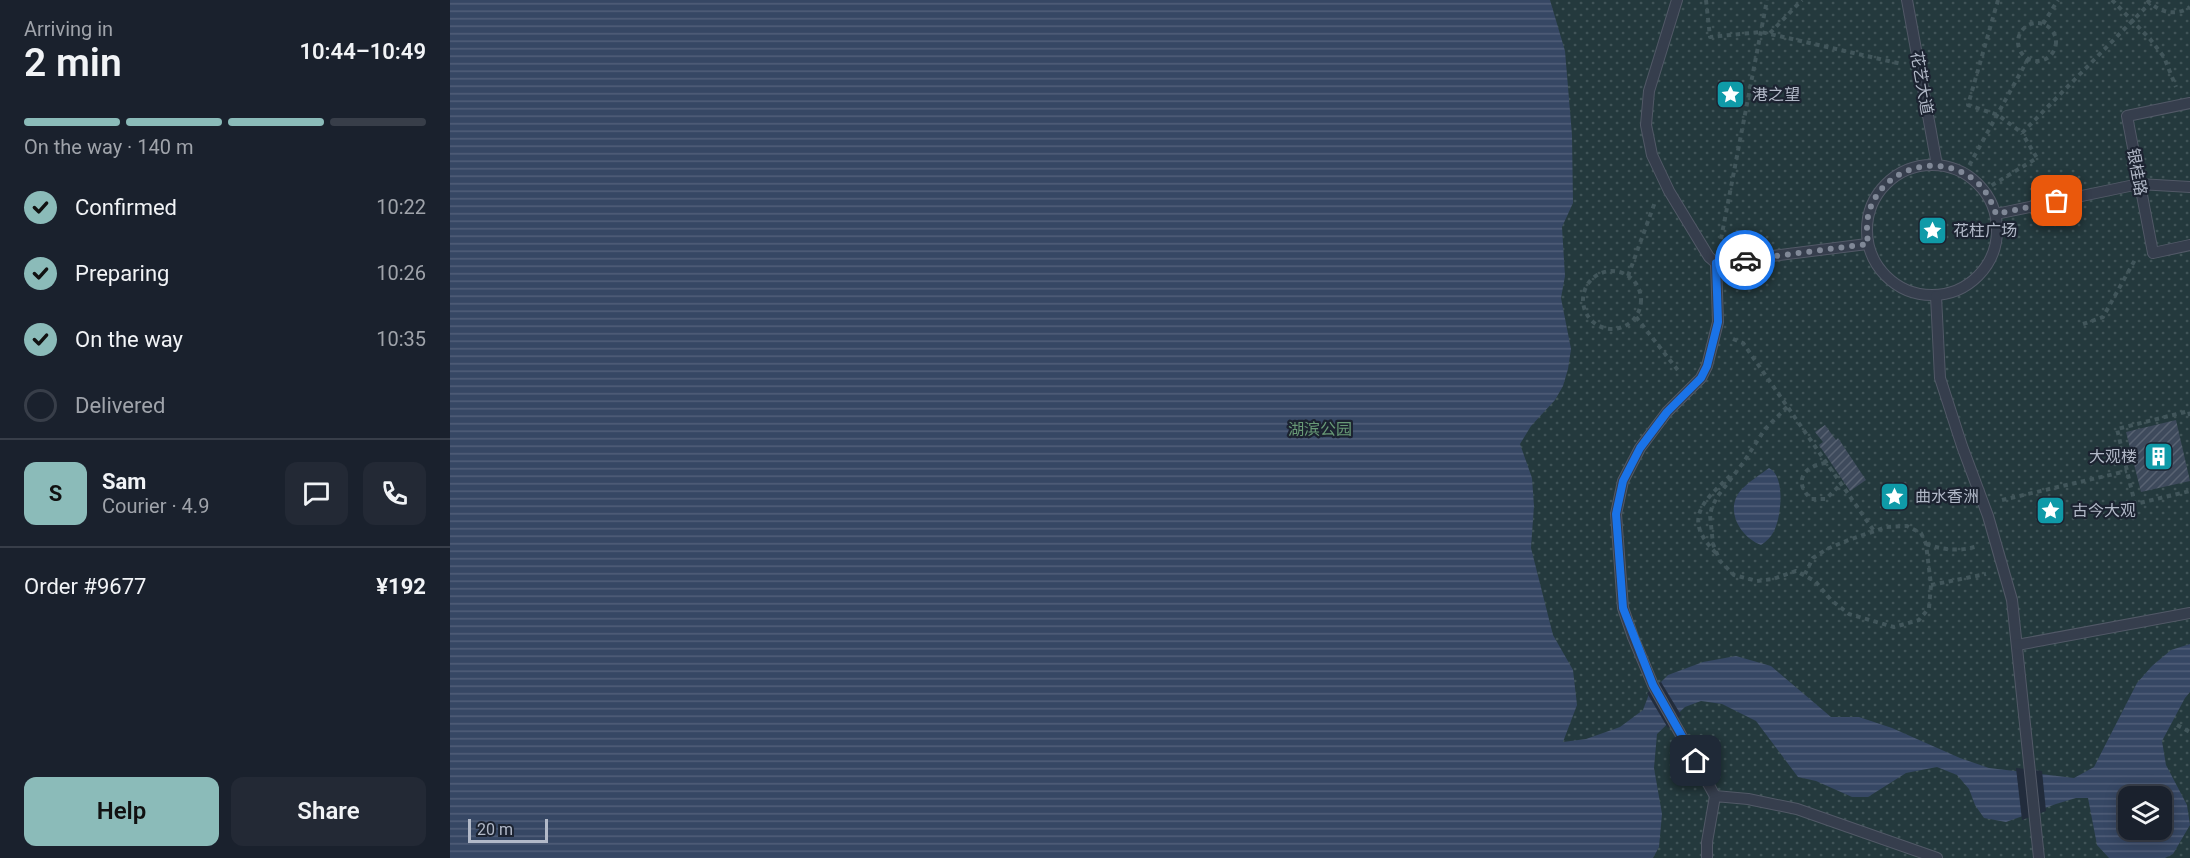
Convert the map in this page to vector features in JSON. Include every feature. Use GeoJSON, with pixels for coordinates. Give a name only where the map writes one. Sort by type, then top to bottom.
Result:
{"type":"FeatureCollection","features":[{"type":"Feature","properties":{"kind":"lane"},"geometry":{"type":"LineString","coordinates":[[1677,0],[1649,91],[1646,125],[1652,155],[1663,178],[1709,257],[1716,263],[1718,322],[1707,366],[1701,378],[1667,412],[1640,448],[1623,481],[1616,514],[1623,608],[1653,685],[1715,796],[1707,842],[1707,858]]}},
{"type":"Feature","properties":{"kind":"lane","name":"花艺大道"},"geometry":{"type":"LineString","coordinates":[[1907,0],[1937,165]]}},
{"type":"Feature","properties":{"kind":"lane","name":"银桂路"},"geometry":{"type":"LineString","coordinates":[[2149,235],[2127,116],[2187,104]]}},
{"type":"Feature","properties":{"kind":"lane"},"geometry":{"type":"LineString","coordinates":[[1937,165],[1965,173],[1984,190],[1996,214],[1997,242],[1993,256],[1985,269],[1964,288],[1936,296],[1920,295],[1904,290],[1891,282],[1880,270],[1868,244],[1866,226],[1875,198],[1895,177],[1922,166],[1937,165]]}},
{"type":"Feature","properties":{"kind":"lane"},"geometry":{"type":"LineString","coordinates":[[1996,214],[2139,184],[2190,187]]}},
{"type":"Feature","properties":{"kind":"lane"},"geometry":{"type":"LineString","coordinates":[[2149,235],[2153,253],[2190,245]]}},
{"type":"Feature","properties":{"kind":"lane"},"geometry":{"type":"LineString","coordinates":[[1716,263],[1868,244]]}},
{"type":"Feature","properties":{"kind":"lane"},"geometry":{"type":"LineString","coordinates":[[1936,296],[1940,378],[1984,505],[2012,600],[2039,858]]}},
{"type":"Feature","properties":{"kind":"lane"},"geometry":{"type":"LineString","coordinates":[[2016,645],[2190,612]]}},
{"type":"Feature","properties":{"kind":"lane"},"geometry":{"type":"LineString","coordinates":[[1715,796],[1748,799],[1797,809],[1937,858]]}},
{"type":"Feature","properties":{"kind":"path"},"geometry":{"type":"LineString","coordinates":[[1706,0],[1710,37],[1761,32],[1919,68]]}},
{"type":"Feature","properties":{"kind":"path"},"geometry":{"type":"LineString","coordinates":[[1716,263],[1767,0]]}},
{"type":"Feature","properties":{"kind":"path"},"geometry":{"type":"LineString","coordinates":[[1770,34],[1802,0]]}},
{"type":"Feature","properties":{"kind":"path"},"geometry":{"type":"LineString","coordinates":[[1984,190],[2037,158],[2022,133],[1998,115],[1968,105],[1998,0]]}},
{"type":"Feature","properties":{"kind":"path"},"geometry":{"type":"LineString","coordinates":[[2043,24],[2058,0]]}},
{"type":"Feature","properties":{"kind":"path"},"geometry":{"type":"LineString","coordinates":[[2112,0],[2164,57],[2187,104]]}},
{"type":"Feature","properties":{"kind":"path"},"geometry":{"type":"LineString","coordinates":[[2022,133],[2149,2],[2165,11],[2176,12],[2190,7]]}},
{"type":"Feature","properties":{"kind":"path"},"geometry":{"type":"LineString","coordinates":[[2031,23],[2043,24],[2053,31],[2055,50],[2052,55],[2040,61],[2028,59],[2019,50],[2018,37],[2021,31],[2031,23]]}},
{"type":"Feature","properties":{"kind":"path"},"geometry":{"type":"LineString","coordinates":[[1965,173],[2028,59]]}},
{"type":"Feature","properties":{"kind":"path"},"geometry":{"type":"LineString","coordinates":[[1628,276],[1663,178]]}},
{"type":"Feature","properties":{"kind":"path"},"geometry":{"type":"LineString","coordinates":[[2083,324],[2103,317],[2149,235]]}},
{"type":"Feature","properties":{"kind":"path"},"geometry":{"type":"LineString","coordinates":[[1620,272],[1628,276],[1640,291],[1640,309],[1636,317],[1621,328],[1601,327],[1593,322],[1584,306],[1587,287],[1601,274],[1620,272]]}},
{"type":"Feature","properties":{"kind":"path"},"geometry":{"type":"LineString","coordinates":[[1636,317],[1691,388]]}},
{"type":"Feature","properties":{"kind":"path"},"geometry":{"type":"LineString","coordinates":[[1716,332],[1743,343],[1874,531]]}},
{"type":"Feature","properties":{"kind":"path"},"geometry":{"type":"LineString","coordinates":[[1716,554],[1711,528],[1712,507],[1765,429],[1787,407]]}},
{"type":"Feature","properties":{"kind":"path"},"geometry":{"type":"LineString","coordinates":[[2190,416],[2189,411],[2117,429],[2135,504],[2190,491]]}},
{"type":"Feature","properties":{"kind":"path"},"geometry":{"type":"LineString","coordinates":[[1743,463],[1716,489],[1700,511],[1697,522],[1699,532],[1705,542],[1734,575],[1757,581],[1773,579],[1796,571],[1815,581],[1831,600],[1849,614],[1894,627],[1919,620],[1929,608],[1931,585],[1926,544],[1921,533],[1907,526],[1886,527],[1827,549],[1813,558],[1805,574]]}},
{"type":"Feature","properties":{"kind":"path"},"geometry":{"type":"LineString","coordinates":[[1826,463],[1812,467],[1805,472],[1801,486],[1804,493],[1811,500],[1826,499],[1841,484]]}},
{"type":"Feature","properties":{"kind":"path"},"geometry":{"type":"LineString","coordinates":[[1984,505],[2127,471]]}},
{"type":"Feature","properties":{"kind":"path"},"geometry":{"type":"LineString","coordinates":[[1926,544],[1946,550],[1968,549],[1995,541]]}},
{"type":"Feature","properties":{"kind":"path"},"geometry":{"type":"LineString","coordinates":[[1931,585],[1982,574],[2004,572]]}},
{"type":"Feature","properties":{"kind":"path"},"geometry":{"type":"LineString","coordinates":[[2177,725],[2190,732]]}},
{"type":"Feature","properties":{"kind":"green space","name":"湖滨公园"},"geometry":{"type":"Polygon","coordinates":[[[450,0],[2190,0],[2190,858],[450,858],[450,0]]]}},
{"type":"Feature","properties":{"kind":"water","name":"湖滨公园"},"geometry":{"type":"Polygon","coordinates":[[[450,0],[1550,0],[1565,51],[1572,135],[1573,203],[1562,227],[1565,276],[1561,298],[1571,349],[1563,386],[1555,400],[1531,426],[1520,444],[1532,478],[1534,506],[1531,548],[1553,635],[1573,670],[1577,705],[1563,742],[1586,739],[1620,727],[1643,710],[1649,694],[1668,675],[1703,662],[1736,656],[1771,666],[1831,717],[1859,717],[1892,728],[1960,758],[1989,768],[2074,778],[2094,767],[2137,683],[2171,650],[2190,644],[2190,692],[2162,741],[2166,765],[2187,805],[2190,825],[2173,854],[2165,858],[2109,858],[2097,845],[2088,798],[2076,798],[2006,822],[1984,818],[1975,805],[1969,789],[1957,775],[1937,767],[1906,773],[1868,797],[1852,797],[1816,781],[1798,777],[1756,721],[1722,704],[1701,701],[1685,707],[1657,734],[1654,768],[1662,814],[1659,847],[1653,858],[450,858],[450,0]]]}},
{"type":"Feature","properties":{"kind":"water"},"geometry":{"type":"Polygon","coordinates":[[[1769,468],[1778,479],[1781,498],[1779,517],[1774,531],[1761,545],[1753,541],[1740,528],[1736,521],[1734,504],[1743,488],[1769,468]]]}},
{"type":"Feature","properties":{"kind":"pier"},"geometry":{"type":"Polygon","coordinates":[[[1661,682],[1681,715],[1668,728],[1647,693],[1661,682]]]}},
{"type":"Feature","properties":{"kind":"pier"},"geometry":{"type":"Polygon","coordinates":[[[2016,768],[2042,771],[2046,811],[2022,820],[2016,768]]]}},
{"type":"Feature","properties":{"kind":"building","name":"大观楼"},"geometry":{"type":"Polygon","coordinates":[[[2176,420],[2190,481],[2141,492],[2126,432],[2176,420]]]}},
{"type":"Feature","properties":{"kind":"building"},"geometry":{"type":"Polygon","coordinates":[[[1825,425],[1836,440],[1838,438],[1866,480],[1850,491],[1819,445],[1823,442],[1815,432],[1825,425]]]}},
{"type":"Feature","properties":{"kind":"way so far"},"geometry":{"type":"LineString","coordinates":[[1745,260],[1868,244],[1866,226],[1875,198],[1895,177],[1922,166],[1937,165],[1965,173],[1984,190],[1996,214],[2057,201]]}},
{"type":"Feature","properties":{"kind":"place","name":"港之望"},"geometry":{"type":"Point","coordinates":[1731,94]}},
{"type":"Feature","properties":{"kind":"place","name":"花柱广场"},"geometry":{"type":"Point","coordinates":[1932,230]}},
{"type":"Feature","properties":{"kind":"place","name":"大观楼"},"geometry":{"type":"Point","coordinates":[2158,456]}},
{"type":"Feature","properties":{"kind":"place","name":"曲水香洲"},"geometry":{"type":"Point","coordinates":[1894,496]}},
{"type":"Feature","properties":{"kind":"place","name":"古今大观"},"geometry":{"type":"Point","coordinates":[2051,510]}},
{"type":"Feature","properties":{"kind":"route"},"geometry":{"type":"LineString","coordinates":[[1696,761],[1653,685],[1623,608],[1616,514],[1623,481],[1640,448],[1667,412],[1701,378],[1707,366],[1718,322],[1716,263],[1745,260]]}}]}
